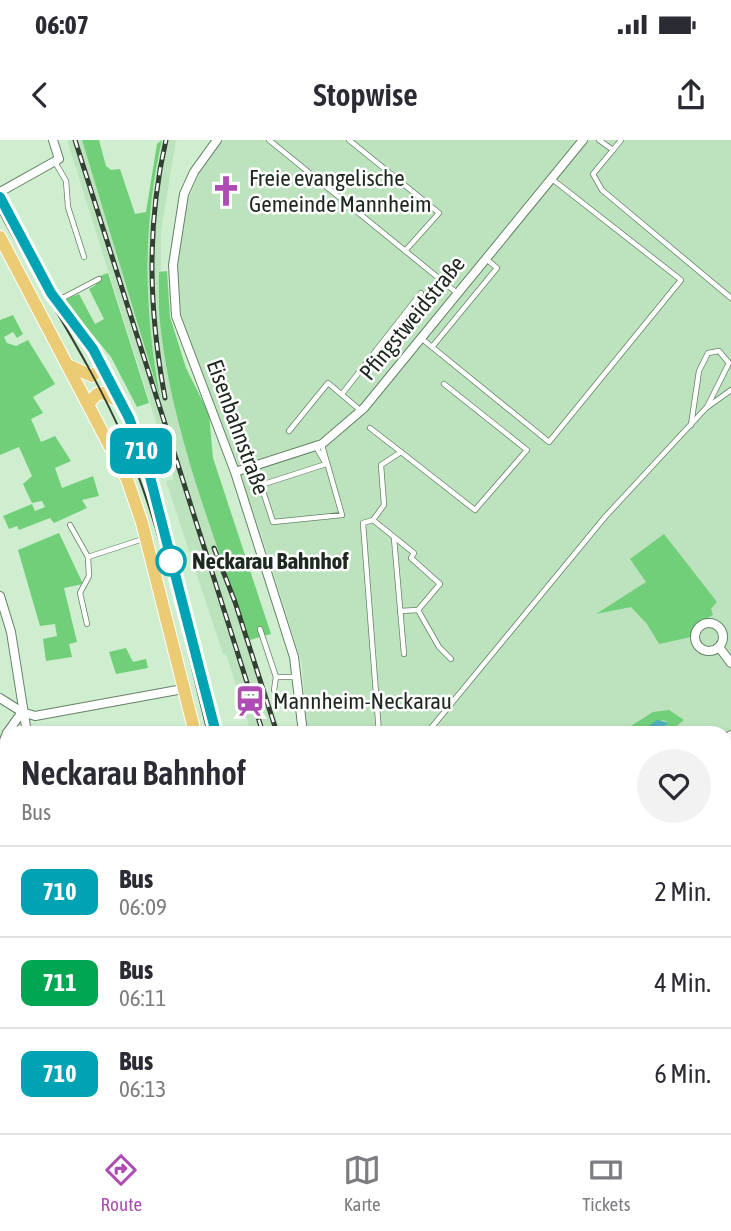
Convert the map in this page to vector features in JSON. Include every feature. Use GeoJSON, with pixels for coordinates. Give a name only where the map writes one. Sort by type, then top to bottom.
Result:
{"type":"FeatureCollection","features":[{"type":"Feature","properties":{"kind":"main road"},"geometry":{"type":"LineString","coordinates":[[0,198],[56,301],[103,367],[148,469],[214,726]]}},
{"type":"Feature","properties":{"kind":"main road"},"geometry":{"type":"LineString","coordinates":[[2,244],[70,366],[127,479],[146,538],[193,726]]}},
{"type":"Feature","properties":{"kind":"main road"},"geometry":{"type":"LineString","coordinates":[[70,366],[92,376],[103,367]]}},
{"type":"Feature","properties":{"kind":"main road"},"geometry":{"type":"LineString","coordinates":[[89,403],[97,394],[103,393],[121,403]]}},
{"type":"Feature","properties":{"kind":"street"},"geometry":{"type":"LineString","coordinates":[[0,192],[57,161],[53,140]]}},
{"type":"Feature","properties":{"kind":"street","name":"Eisenbahnstraße"},"geometry":{"type":"LineString","coordinates":[[217,140],[194,172],[184,194],[174,253],[176,316],[235,472],[295,657],[302,726]]}},
{"type":"Feature","properties":{"kind":"street","name":"Pfingstweidstraße"},"geometry":{"type":"LineString","coordinates":[[235,472],[319,446],[361,410],[583,140]]}},
{"type":"Feature","properties":{"kind":"street"},"geometry":{"type":"LineString","coordinates":[[0,596],[11,632],[25,726]]}},
{"type":"Feature","properties":{"kind":"street"},"geometry":{"type":"LineString","coordinates":[[719,647],[731,663]]}},
{"type":"Feature","properties":{"kind":"street"},"geometry":{"type":"LineString","coordinates":[[0,698],[22,712],[35,716],[183,689]]}},
{"type":"Feature","properties":{"kind":"street"},"geometry":{"type":"LineString","coordinates":[[12,726],[22,712]]}},
{"type":"Feature","properties":{"kind":"lane"},"geometry":{"type":"LineString","coordinates":[[269,140],[457,293]]}},
{"type":"Feature","properties":{"kind":"lane"},"geometry":{"type":"LineString","coordinates":[[349,140],[439,212],[405,251]]}},
{"type":"Feature","properties":{"kind":"lane"},"geometry":{"type":"LineString","coordinates":[[599,140],[613,150]]}},
{"type":"Feature","properties":{"kind":"lane"},"geometry":{"type":"LineString","coordinates":[[621,140],[593,174],[602,190],[731,298]]}},
{"type":"Feature","properties":{"kind":"lane"},"geometry":{"type":"LineString","coordinates":[[57,161],[66,181],[68,207],[84,257]]}},
{"type":"Feature","properties":{"kind":"lane"},"geometry":{"type":"LineString","coordinates":[[420,338],[549,442],[681,280],[551,178]]}},
{"type":"Feature","properties":{"kind":"lane"},"geometry":{"type":"LineString","coordinates":[[432,347],[497,268],[485,258]]}},
{"type":"Feature","properties":{"kind":"lane"},"geometry":{"type":"LineString","coordinates":[[56,301],[99,279]]}},
{"type":"Feature","properties":{"kind":"lane"},"geometry":{"type":"LineString","coordinates":[[342,394],[421,293]]}},
{"type":"Feature","properties":{"kind":"lane"},"geometry":{"type":"LineString","coordinates":[[433,726],[605,517],[691,425],[706,408],[728,371],[729,363],[719,351],[708,353],[699,371],[691,425]]}},
{"type":"Feature","properties":{"kind":"lane"},"geometry":{"type":"LineString","coordinates":[[289,431],[328,383],[361,410]]}},
{"type":"Feature","properties":{"kind":"lane"},"geometry":{"type":"LineString","coordinates":[[370,428],[475,510],[527,450],[444,384]]}},
{"type":"Feature","properties":{"kind":"lane"},"geometry":{"type":"LineString","coordinates":[[706,408],[731,390]]}},
{"type":"Feature","properties":{"kind":"lane"},"geometry":{"type":"LineString","coordinates":[[319,446],[326,464],[342,515],[273,522],[261,485],[326,464]]}},
{"type":"Feature","properties":{"kind":"lane"},"geometry":{"type":"LineString","coordinates":[[378,726],[363,523],[373,520],[384,505],[381,465],[401,452]]}},
{"type":"Feature","properties":{"kind":"lane"},"geometry":{"type":"LineString","coordinates":[[373,520],[414,553],[411,558],[440,584],[418,610],[400,611]]}},
{"type":"Feature","properties":{"kind":"lane"},"geometry":{"type":"LineString","coordinates":[[70,525],[88,556],[89,576],[80,593],[87,624]]}},
{"type":"Feature","properties":{"kind":"lane"},"geometry":{"type":"LineString","coordinates":[[394,537],[404,654]]}},
{"type":"Feature","properties":{"kind":"lane"},"geometry":{"type":"LineString","coordinates":[[88,556],[146,538]]}},
{"type":"Feature","properties":{"kind":"lane"},"geometry":{"type":"LineString","coordinates":[[418,610],[439,647],[451,659]]}},
{"type":"Feature","properties":{"kind":"lane"},"geometry":{"type":"LineString","coordinates":[[261,629],[276,677],[274,690]]}},
{"type":"Feature","properties":{"kind":"lane"},"geometry":{"type":"LineString","coordinates":[[276,677],[297,677]]}},
{"type":"Feature","properties":{"kind":"shaded area"},"geometry":{"type":"Polygon","coordinates":[[[67,140],[82,140],[158,388],[147,309],[148,220],[162,140],[176,140],[161,232],[161,331],[172,388],[236,600],[279,726],[249,726],[166,481],[174,479],[67,140]]]}},
{"type":"Feature","properties":{"kind":"shaded area"},"geometry":{"type":"Polygon","coordinates":[[[223,140],[731,140],[731,726],[306,726],[302,664],[260,530],[184,327],[177,294],[179,245],[188,200],[198,176],[223,140]]]}},
{"type":"Feature","properties":{"kind":"green space"},"geometry":{"type":"Polygon","coordinates":[[[82,140],[99,140],[106,166],[111,170],[120,169],[135,214],[146,212],[157,144],[162,140],[148,237],[148,300],[160,397],[82,140]]]}},
{"type":"Feature","properties":{"kind":"green space"},"geometry":{"type":"Polygon","coordinates":[[[167,271],[170,317],[186,368],[209,414],[213,458],[271,634],[250,640],[197,487],[175,409],[159,316],[159,272],[167,271]]]}},
{"type":"Feature","properties":{"kind":"green space"},"geometry":{"type":"Polygon","coordinates":[[[108,273],[149,403],[137,407],[111,357],[64,300],[79,294],[95,324],[104,319],[89,289],[96,285],[92,279],[108,273]]]}},
{"type":"Feature","properties":{"kind":"green space"},"geometry":{"type":"Polygon","coordinates":[[[13,315],[23,334],[17,338],[13,332],[4,337],[7,343],[16,346],[28,340],[55,384],[33,397],[43,413],[31,419],[41,442],[55,436],[71,461],[55,468],[62,488],[93,476],[99,496],[82,500],[87,508],[54,523],[50,518],[19,530],[17,526],[9,529],[3,516],[32,504],[35,511],[45,507],[42,501],[32,503],[23,484],[32,476],[19,447],[0,455],[0,320],[13,315]]]}},
{"type":"Feature","properties":{"kind":"green space"},"geometry":{"type":"Polygon","coordinates":[[[59,533],[83,584],[64,588],[77,642],[69,644],[72,657],[46,661],[43,639],[57,636],[55,624],[40,626],[18,550],[59,533]]]}},
{"type":"Feature","properties":{"kind":"green space"},"geometry":{"type":"Polygon","coordinates":[[[664,534],[717,602],[711,609],[713,615],[695,625],[691,637],[659,644],[647,624],[631,607],[596,614],[646,582],[630,559],[664,534]]]}},
{"type":"Feature","properties":{"kind":"green space"},"geometry":{"type":"Polygon","coordinates":[[[126,648],[133,662],[146,659],[148,668],[116,674],[109,652],[126,648]]]}},
{"type":"Feature","properties":{"kind":"green space"},"geometry":{"type":"Polygon","coordinates":[[[669,710],[684,720],[677,726],[664,726],[669,723],[663,720],[652,726],[631,726],[653,712],[669,710]]]}},
{"type":"Feature","properties":{"kind":"water"},"geometry":{"type":"Polygon","coordinates":[[[657,720],[669,723],[664,726],[649,726],[657,720]]]}},
{"type":"Feature","properties":{"kind":"tram line"},"geometry":{"type":"LineString","coordinates":[[0,213],[81,355],[125,442],[162,549],[206,726]]}},
{"type":"Feature","properties":{"kind":"railway"},"geometry":{"type":"LineString","coordinates":[[75,140],[261,726]]}},
{"type":"Feature","properties":{"kind":"railway"},"geometry":{"type":"LineString","coordinates":[[165,398],[156,333],[152,269],[155,205],[166,140]]}},
{"type":"Feature","properties":{"kind":"railway"},"geometry":{"type":"LineString","coordinates":[[214,548],[235,602],[275,726]]}},
{"type":"Feature","properties":{"kind":"bus line","name":"710"},"geometry":{"type":"LineString","coordinates":[[0,197],[51,293],[93,349],[129,418],[148,469],[214,726]]}},
{"type":"Feature","properties":{"kind":"place","name":"Freie evangelische Gemeinde Mannheim"},"geometry":{"type":"Point","coordinates":[226,191]}},
{"type":"Feature","properties":{"kind":"place","name":"Neckarau Bahnhof"},"geometry":{"type":"Point","coordinates":[171,561]}},
{"type":"Feature","properties":{"kind":"place","name":"Mannheim-Neckarau"},"geometry":{"type":"Point","coordinates":[250,701]}}]}
